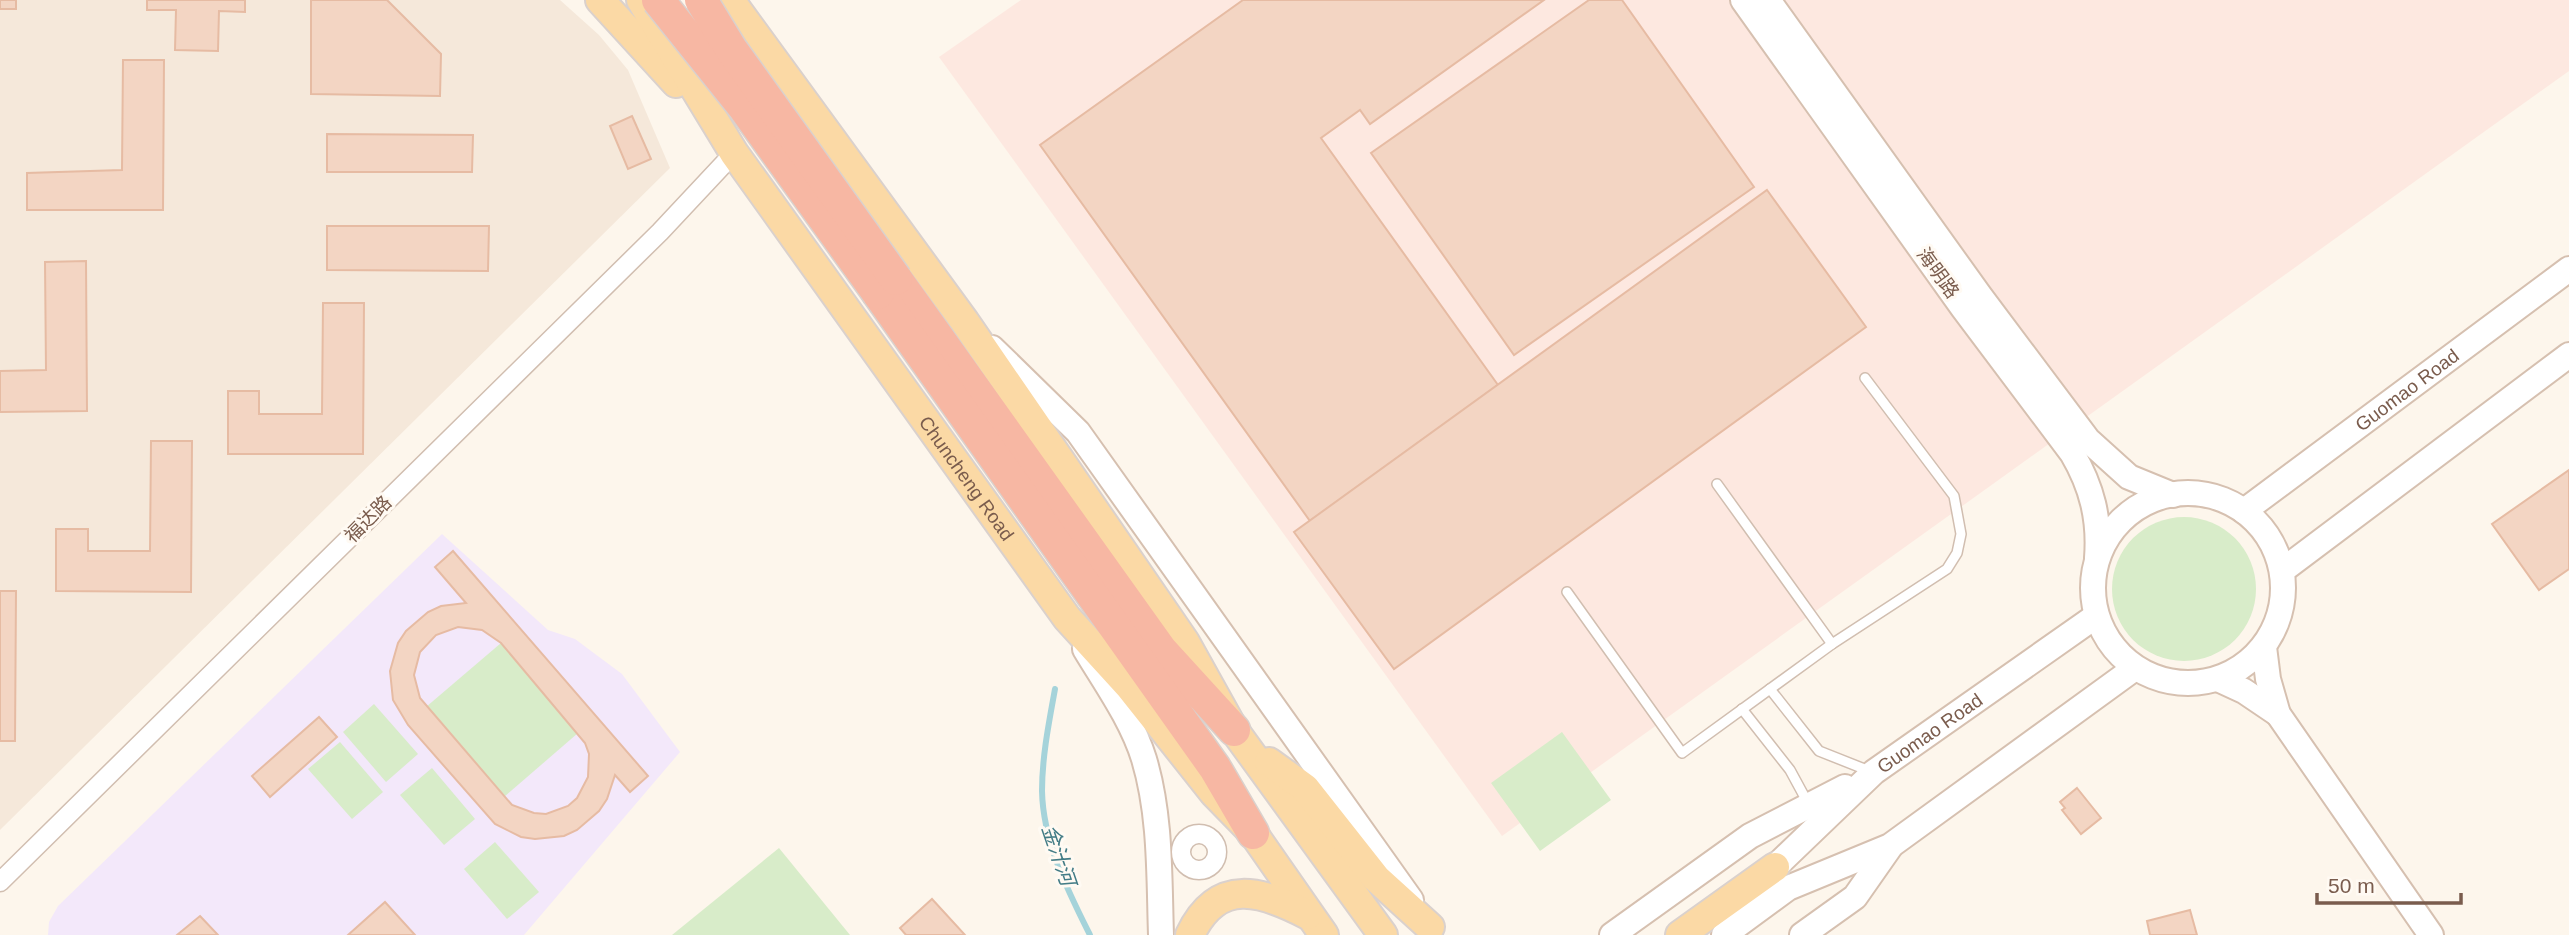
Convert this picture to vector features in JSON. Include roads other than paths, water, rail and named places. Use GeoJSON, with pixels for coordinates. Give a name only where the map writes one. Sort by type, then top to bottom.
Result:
{"type":"FeatureCollection","features":[{"type":"Feature","properties":{"kind":"highway"},"geometry":{"type":"LineString","coordinates":[[658,0],[887,286],[1161,650],[1242,739]]}},
{"type":"Feature","properties":{"kind":"highway"},"geometry":{"type":"LineString","coordinates":[[701,0],[887,286],[1215,768],[1230,835]]}},
{"type":"Feature","properties":{"kind":"main road"},"geometry":{"type":"LineString","coordinates":[[600,0],[629,29],[734,153]]}},
{"type":"Feature","properties":{"kind":"main road","name":"Chuncheng Road"},"geometry":{"type":"LineString","coordinates":[[641,0],[734,153],[1067,618],[1129,686],[1214,793],[1230,835],[1317,926]]}},
{"type":"Feature","properties":{"kind":"main road"},"geometry":{"type":"LineString","coordinates":[[730,0],[965,322],[1185,642],[1242,739],[1383,935]]}},
{"type":"Feature","properties":{"kind":"main road"},"geometry":{"type":"LineString","coordinates":[[737,0],[803,97]]}},
{"type":"Feature","properties":{"kind":"main road","name":"海明路"},"geometry":{"type":"LineString","coordinates":[[1743,0],[1963,308],[2072,453],[2082,470],[2095,506],[2097,558]]}},
{"type":"Feature","properties":{"kind":"main road","name":"海明路"},"geometry":{"type":"LineString","coordinates":[[1768,0],[1980,296],[2088,440],[2129,477],[2173,495]]}},
{"type":"Feature","properties":{"kind":"main road","name":"Guomao Road"},"geometry":{"type":"LineString","coordinates":[[2245,511],[2569,269]]}},
{"type":"Feature","properties":{"kind":"main road"},"geometry":{"type":"LineString","coordinates":[[965,322],[1078,432],[1433,931]]}},
{"type":"Feature","properties":{"kind":"main road"},"geometry":{"type":"LineString","coordinates":[[2283,570],[2569,355]]}},
{"type":"Feature","properties":{"kind":"main road"},"geometry":{"type":"LineString","coordinates":[[2188,493],[2218,498],[2245,511],[2262,527],[2275,547],[2283,570],[2284,597],[2281,610],[2277,624],[2264,647],[2244,666],[2218,679],[2189,684],[2161,680],[2135,668],[2111,645],[2096,616],[2093,587],[2097,558],[2111,532],[2129,512],[2159,498],[2173,495],[2188,493]]}},
{"type":"Feature","properties":{"kind":"main road","name":"Guomao Road"},"geometry":{"type":"LineString","coordinates":[[1775,867],[1874,772],[2096,616]]}},
{"type":"Feature","properties":{"kind":"main road"},"geometry":{"type":"LineString","coordinates":[[1067,618],[1122,711],[1143,757],[1157,815],[1161,935]]}},
{"type":"Feature","properties":{"kind":"main road"},"geometry":{"type":"LineString","coordinates":[[2264,647],[2267,679],[2278,714],[2431,935]]}},
{"type":"Feature","properties":{"kind":"main road"},"geometry":{"type":"LineString","coordinates":[[1724,935],[1788,888],[1890,846],[2135,668]]}},
{"type":"Feature","properties":{"kind":"main road"},"geometry":{"type":"LineString","coordinates":[[2218,679],[2244,691],[2278,714]]}},
{"type":"Feature","properties":{"kind":"main road"},"geometry":{"type":"LineString","coordinates":[[1242,739],[1305,788],[1376,878],[1433,931]]}},
{"type":"Feature","properties":{"kind":"main road"},"geometry":{"type":"LineString","coordinates":[[1612,935],[1750,835],[1874,772]]}},
{"type":"Feature","properties":{"kind":"main road"},"geometry":{"type":"LineString","coordinates":[[1802,935],[1855,897],[1890,846]]}},
{"type":"Feature","properties":{"kind":"main road"},"geometry":{"type":"LineString","coordinates":[[1680,935],[1775,867]]}},
{"type":"Feature","properties":{"kind":"main road"},"geometry":{"type":"LineString","coordinates":[[1190,935],[1196,923],[1213,904],[1237,894],[1250,892],[1275,897],[1317,926]]}},
{"type":"Feature","properties":{"kind":"street","name":"福达路"},"geometry":{"type":"LineString","coordinates":[[0,882],[650,242],[734,153]]}},
{"type":"Feature","properties":{"kind":"lane"},"geometry":{"type":"LineString","coordinates":[[1567,592],[1682,753],[1832,644],[1947,569],[1957,553],[1961,534],[1954,496],[1865,378]]}},
{"type":"Feature","properties":{"kind":"lane"},"geometry":{"type":"LineString","coordinates":[[1717,484],[1832,644]]}},
{"type":"Feature","properties":{"kind":"lane"},"geometry":{"type":"LineString","coordinates":[[1770,689],[1819,751],[1874,772]]}},
{"type":"Feature","properties":{"kind":"lane"},"geometry":{"type":"LineString","coordinates":[[1742,709],[1790,770],[1809,805]]}},
{"type":"Feature","properties":{"kind":"waterway","name":"金汁河"},"geometry":{"type":"LineString","coordinates":[[1055,689],[1043,765],[1043,810],[1058,866],[1090,935]]}}]}
